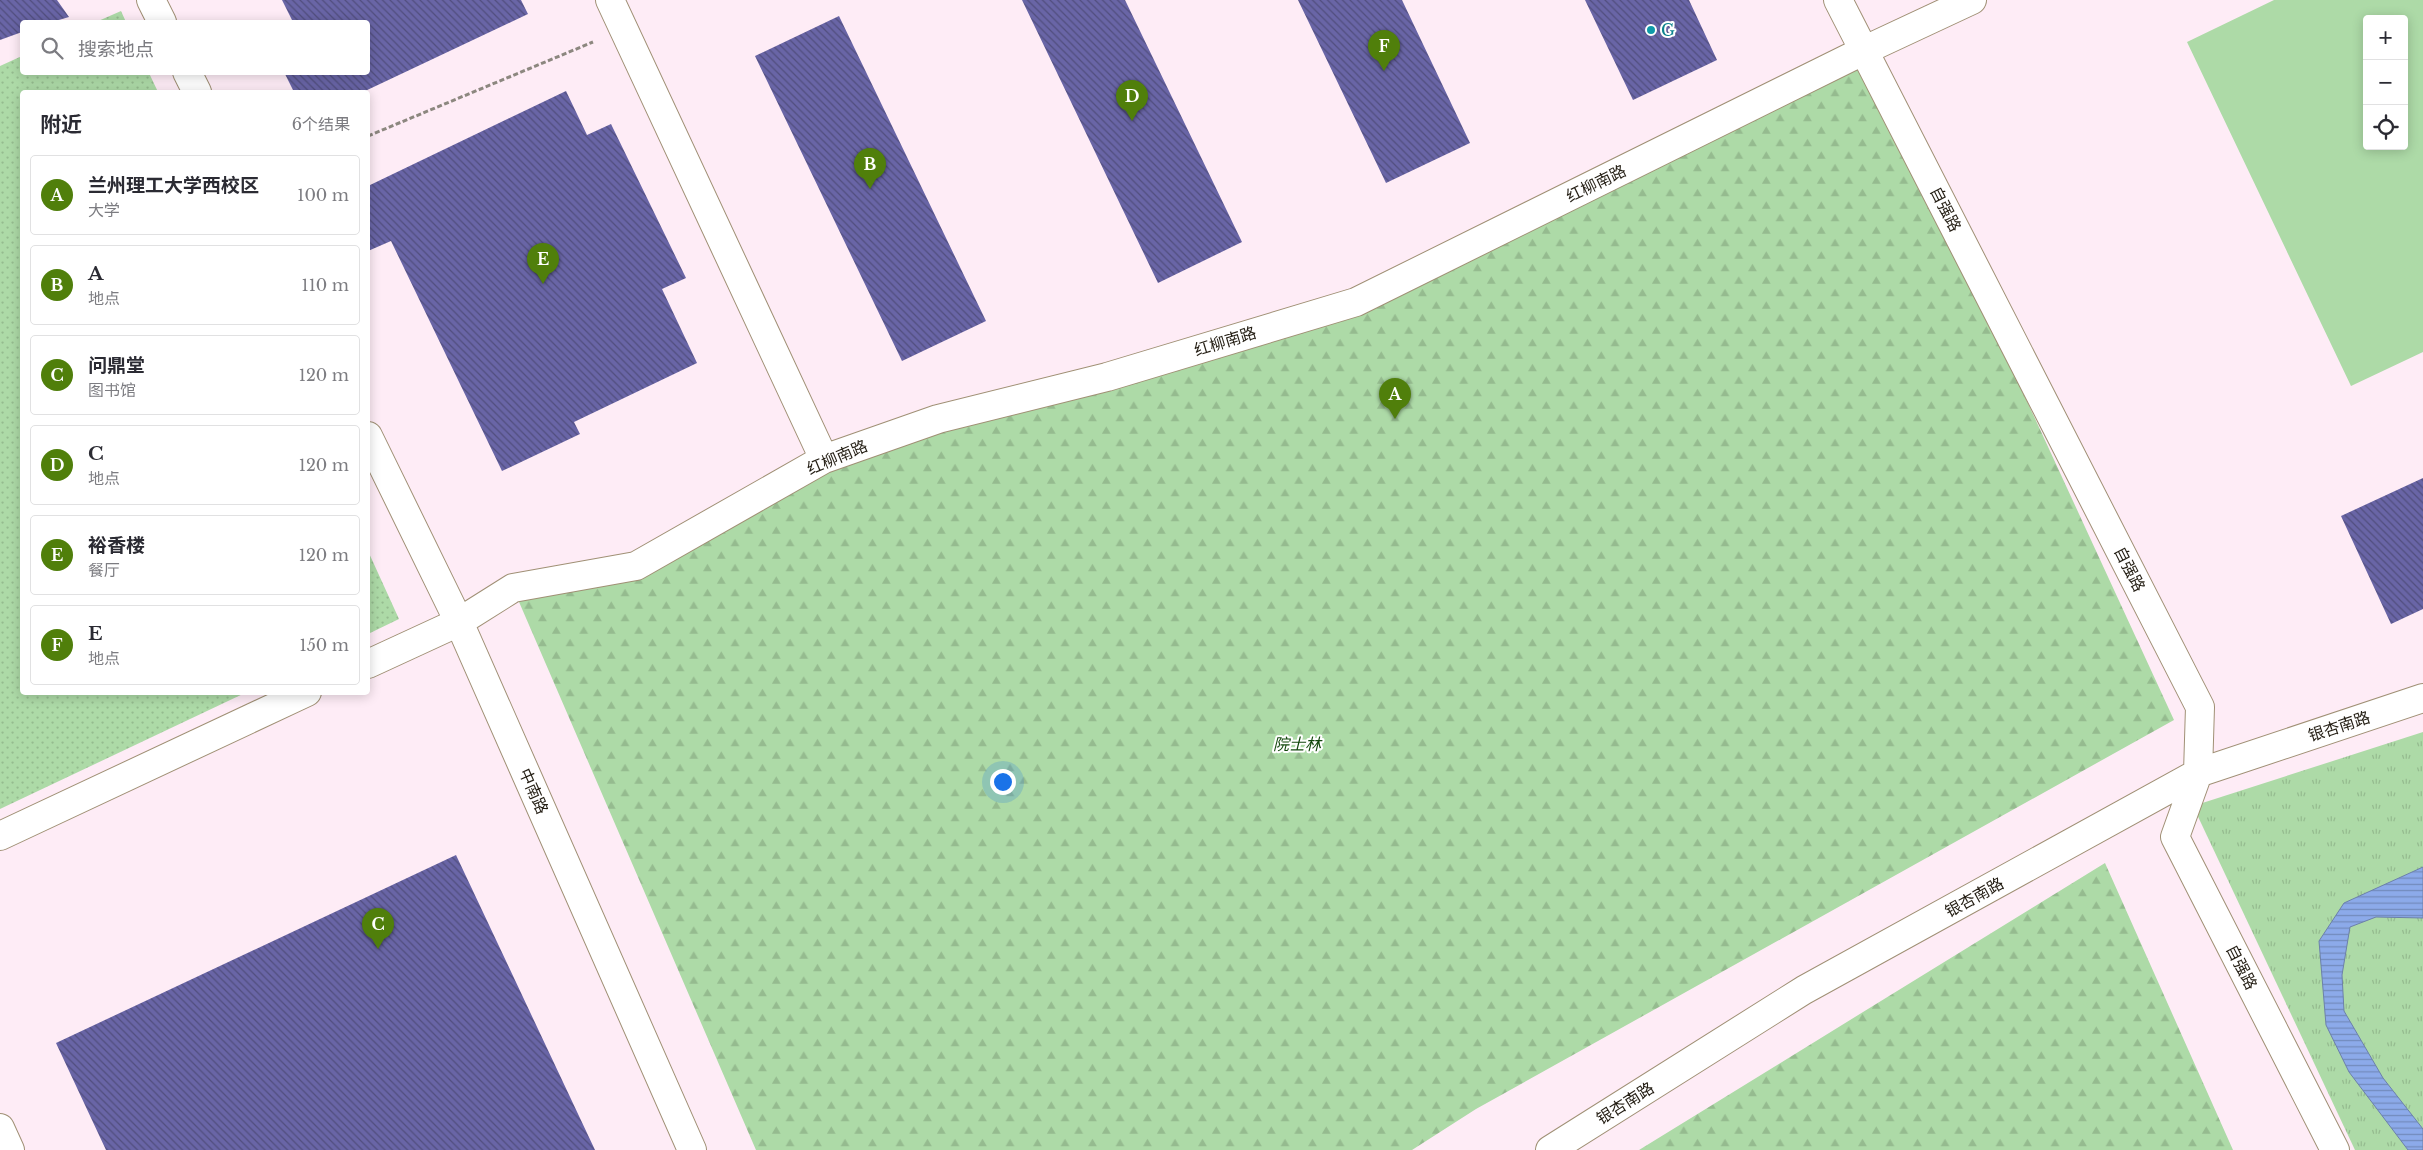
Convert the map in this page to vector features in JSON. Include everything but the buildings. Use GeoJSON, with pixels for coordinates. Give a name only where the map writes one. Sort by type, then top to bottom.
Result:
{"type":"FeatureCollection","features":[{"type":"Feature","properties":{"kind":"lane"},"geometry":{"type":"LineString","coordinates":[[150,0],[161,20]]}},
{"type":"Feature","properties":{"kind":"lane"},"geometry":{"type":"LineString","coordinates":[[610,0],[824,459]]}},
{"type":"Feature","properties":{"kind":"lane","name":"自强路"},"geometry":{"type":"LineString","coordinates":[[1838,0],[2200,706],[2198,773],[2175,837],[2335,1150]]}},
{"type":"Feature","properties":{"kind":"lane","name":"红柳南路"},"geometry":{"type":"LineString","coordinates":[[370,663],[459,622],[513,588],[636,566],[824,459],[938,418],[1107,377],[1356,302],[1864,50],[1972,0]]}},
{"type":"Feature","properties":{"kind":"lane"},"geometry":{"type":"LineString","coordinates":[[188,75],[196,90]]}},
{"type":"Feature","properties":{"kind":"lane","name":"中南路"},"geometry":{"type":"LineString","coordinates":[[370,440],[459,622],[692,1150]]}},
{"type":"Feature","properties":{"kind":"lane"},"geometry":{"type":"LineString","coordinates":[[0,836],[301,695]]}},
{"type":"Feature","properties":{"kind":"lane","name":"银杏南路"},"geometry":{"type":"LineString","coordinates":[[1550,1150],[1804,990],[2198,773],[2423,698]]}},
{"type":"Feature","properties":{"kind":"lane"},"geometry":{"type":"LineString","coordinates":[[0,1128],[10,1150]]}},
{"type":"Feature","properties":{"kind":"path"},"geometry":{"type":"LineString","coordinates":[[370,135],[624,30]]}},
{"type":"Feature","properties":{"kind":"shaded area"},"geometry":{"type":"Polygon","coordinates":[[[0,0],[2423,0],[2423,1150],[0,1150],[0,0]]]}},
{"type":"Feature","properties":{"kind":"green space"},"geometry":{"type":"Polygon","coordinates":[[[2274,0],[2423,0],[2423,352],[2351,386],[2187,42],[2274,0]]]}},
{"type":"Feature","properties":{"kind":"green space"},"geometry":{"type":"Polygon","coordinates":[[[121,11],[125,20],[101,20],[121,11]]]}},
{"type":"Feature","properties":{"kind":"green space","name":"院士林"},"geometry":{"type":"Polygon","coordinates":[[[1865,50],[2174,720],[1476,1109],[1412,1150],[756,1150],[513,588],[636,566],[824,459],[1338,310],[1865,50]]]}},
{"type":"Feature","properties":{"kind":"green space"},"geometry":{"type":"Polygon","coordinates":[[[20,57],[20,75],[150,75],[157,90],[20,90],[20,695],[241,695],[0,809],[0,66],[20,57]]]}},
{"type":"Feature","properties":{"kind":"green space"},"geometry":{"type":"Polygon","coordinates":[[[370,555],[399,619],[370,633],[370,555]]]}},
{"type":"Feature","properties":{"kind":"green space"},"geometry":{"type":"Polygon","coordinates":[[[2423,732],[2423,1150],[2355,1150],[2193,806],[2423,732]]]}},
{"type":"Feature","properties":{"kind":"green space"},"geometry":{"type":"Polygon","coordinates":[[[2105,863],[2233,1150],[1639,1150],[2105,863]]]}},
{"type":"Feature","properties":{"kind":"water"},"geometry":{"type":"Polygon","coordinates":[[[2423,867],[2423,918],[2376,917],[2350,927],[2342,975],[2344,1011],[2383,1078],[2423,1129],[2423,1150],[2408,1150],[2349,1072],[2326,1025],[2319,941],[2344,903],[2423,867]]]}},
{"type":"Feature","properties":{"kind":"place","name":"G"},"geometry":{"type":"Point","coordinates":[1651,30]}},
{"type":"Feature","properties":{"kind":"place","name":"E"},"geometry":{"type":"Point","coordinates":[1384,71]}},
{"type":"Feature","properties":{"kind":"place","name":"C"},"geometry":{"type":"Point","coordinates":[1132,121]}},
{"type":"Feature","properties":{"kind":"place","name":"A"},"geometry":{"type":"Point","coordinates":[870,189]}},
{"type":"Feature","properties":{"kind":"place","name":"裕香楼"},"geometry":{"type":"Point","coordinates":[543,284]}},
{"type":"Feature","properties":{"kind":"place","name":"兰州理工大学西校区"},"geometry":{"type":"Point","coordinates":[1395,419]}},
{"type":"Feature","properties":{"kind":"place","name":"问鼎堂"},"geometry":{"type":"Point","coordinates":[378,949]}}]}
